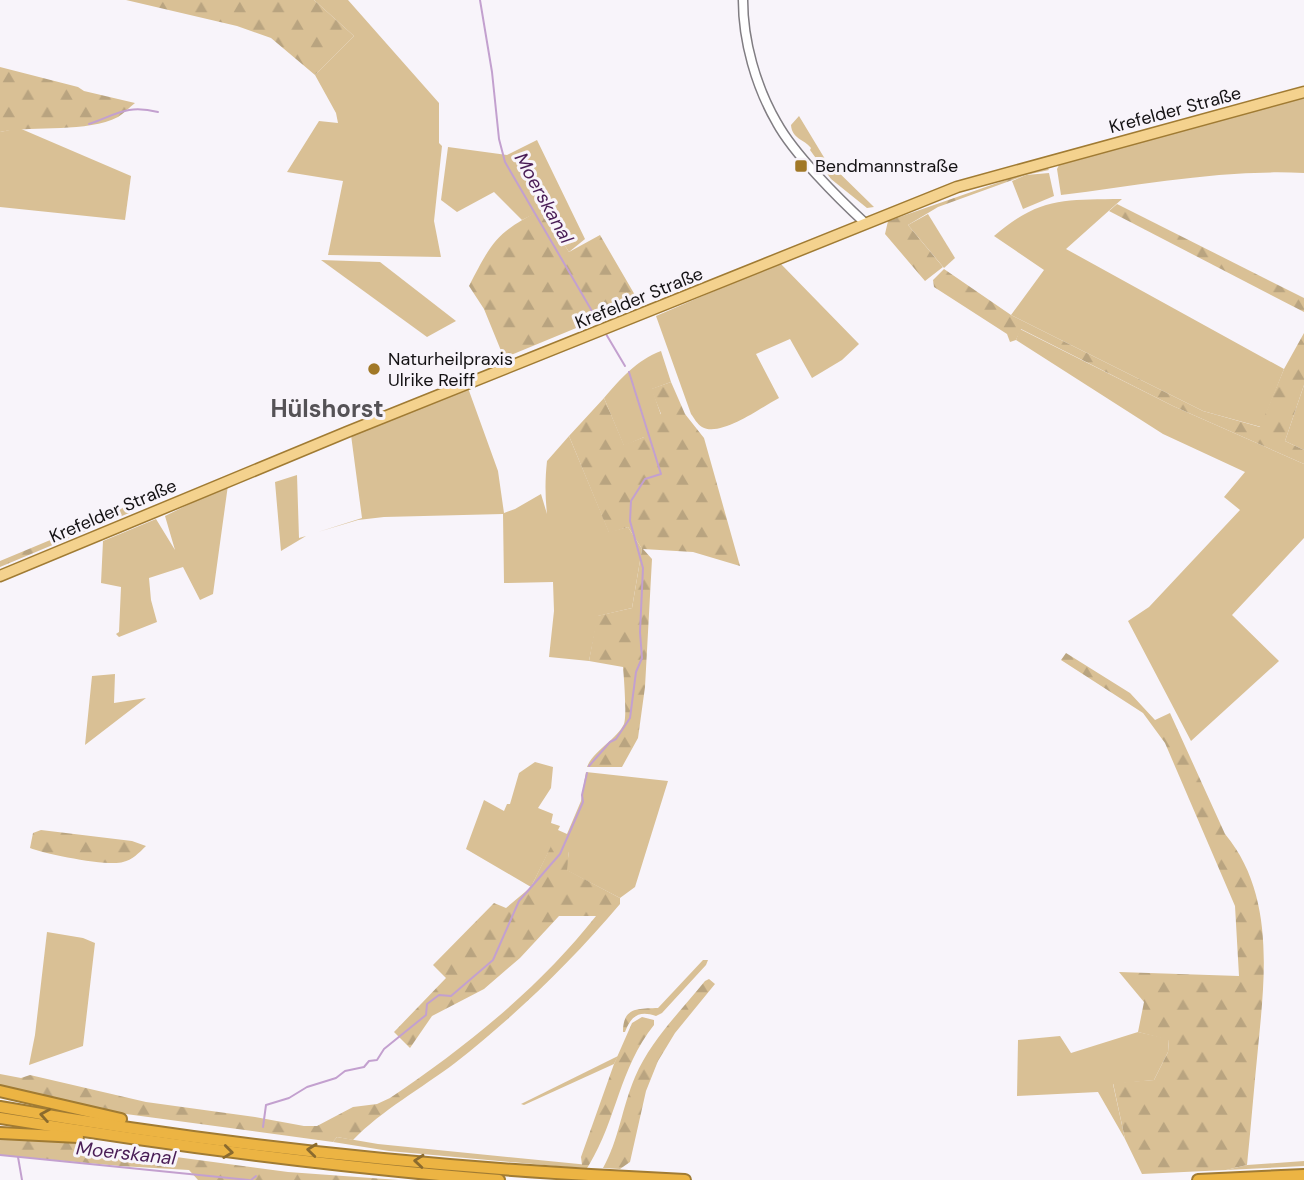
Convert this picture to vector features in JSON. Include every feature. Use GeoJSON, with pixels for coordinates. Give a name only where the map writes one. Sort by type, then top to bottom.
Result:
{"type":"FeatureCollection","features":[{"type":"Feature","properties":{"kind":"highway"},"geometry":{"type":"LineString","coordinates":[[3,1092],[135,1122],[161,1131]]}},
{"type":"Feature","properties":{"kind":"highway"},"geometry":{"type":"LineString","coordinates":[[0,1107],[270,1146],[481,1167],[685,1180]]}},
{"type":"Feature","properties":{"kind":"highway"},"geometry":{"type":"LineString","coordinates":[[0,1118],[122,1138],[374,1169],[499,1180]]}},
{"type":"Feature","properties":{"kind":"highway"},"geometry":{"type":"LineString","coordinates":[[0,1132],[122,1138]]}},
{"type":"Feature","properties":{"kind":"highway"},"geometry":{"type":"LineString","coordinates":[[1198,1180],[1304,1174]]}},
{"type":"Feature","properties":{"kind":"main road","name":"Krefelder Straße"},"geometry":{"type":"LineString","coordinates":[[0,576],[370,422],[957,187],[1304,92]]}},
{"type":"Feature","properties":{"kind":"street"},"geometry":{"type":"LineString","coordinates":[[743,0],[748,48],[761,89],[777,124],[807,162],[865,223]]}},
{"type":"Feature","properties":{"kind":"green space"},"geometry":{"type":"Polygon","coordinates":[[[126,0],[314,0],[354,36],[315,75],[271,38],[237,26],[126,0]]]}},
{"type":"Feature","properties":{"kind":"green space"},"geometry":{"type":"Polygon","coordinates":[[[314,0],[348,0],[439,103],[439,143],[442,146],[434,221],[441,257],[328,255],[343,181],[287,172],[319,121],[338,123],[336,113],[315,75],[354,36],[314,0]]]}},
{"type":"Feature","properties":{"kind":"green space"},"geometry":{"type":"Polygon","coordinates":[[[0,67],[135,103],[118,117],[106,122],[77,127],[0,132],[0,67]]]}},
{"type":"Feature","properties":{"kind":"green space"},"geometry":{"type":"Polygon","coordinates":[[[1304,98],[1304,173],[1243,173],[1061,195],[1057,169],[1060,163],[1304,98]]]}},
{"type":"Feature","properties":{"kind":"green space"},"geometry":{"type":"Polygon","coordinates":[[[799,116],[825,159],[874,207],[867,208],[831,179],[811,148],[792,130],[791,125],[799,116]]]}},
{"type":"Feature","properties":{"kind":"green space"},"geometry":{"type":"Polygon","coordinates":[[[19,128],[131,176],[125,220],[0,207],[0,132],[19,128]]]}},
{"type":"Feature","properties":{"kind":"green space"},"geometry":{"type":"Polygon","coordinates":[[[537,140],[585,239],[569,252],[542,210],[522,220],[494,192],[457,212],[441,200],[448,147],[507,155],[537,140]]]}},
{"type":"Feature","properties":{"kind":"green space"},"geometry":{"type":"Polygon","coordinates":[[[1046,166],[1049,170],[1026,175],[938,207],[908,225],[943,267],[925,281],[885,234],[888,221],[1046,166]]]}},
{"type":"Feature","properties":{"kind":"green space"},"geometry":{"type":"Polygon","coordinates":[[[1049,173],[1054,196],[1023,209],[1012,181],[1026,175],[1049,173]]]}},
{"type":"Feature","properties":{"kind":"green space"},"geometry":{"type":"Polygon","coordinates":[[[1122,199],[1066,249],[1284,369],[1261,427],[1203,411],[1011,315],[1044,270],[994,236],[1026,213],[1040,207],[1069,201],[1122,199]]]}},
{"type":"Feature","properties":{"kind":"green space"},"geometry":{"type":"Polygon","coordinates":[[[1117,204],[1304,298],[1304,312],[1109,211],[1117,204]]]}},
{"type":"Feature","properties":{"kind":"green space"},"geometry":{"type":"Polygon","coordinates":[[[542,209],[569,252],[600,235],[639,302],[504,358],[484,309],[469,286],[497,240],[514,225],[542,209]]]}},
{"type":"Feature","properties":{"kind":"green space"},"geometry":{"type":"Polygon","coordinates":[[[928,214],[955,258],[944,268],[908,225],[928,214]]]}},
{"type":"Feature","properties":{"kind":"green space"},"geometry":{"type":"Polygon","coordinates":[[[321,260],[380,262],[456,321],[427,337],[321,260]]]}},
{"type":"Feature","properties":{"kind":"green space"},"geometry":{"type":"Polygon","coordinates":[[[780,263],[859,344],[842,360],[812,378],[790,339],[756,354],[779,398],[730,425],[710,429],[702,427],[691,414],[656,316],[780,263]]]}},
{"type":"Feature","properties":{"kind":"green space"},"geometry":{"type":"Polygon","coordinates":[[[944,269],[1011,315],[1203,411],[1260,427],[1284,369],[1304,333],[1304,385],[1285,441],[1304,450],[1304,464],[1173,406],[1021,329],[1016,340],[1010,342],[1007,334],[934,287],[933,280],[944,269]]]}},
{"type":"Feature","properties":{"kind":"green space"},"geometry":{"type":"Polygon","coordinates":[[[1020,329],[1173,406],[1304,464],[1304,538],[1232,615],[1279,661],[1191,741],[1128,621],[1149,607],[1240,510],[1224,497],[1245,472],[1163,434],[1016,340],[1020,329]]]}},
{"type":"Feature","properties":{"kind":"green space"},"geometry":{"type":"Polygon","coordinates":[[[661,351],[671,382],[652,389],[661,415],[644,437],[624,446],[604,398],[637,365],[661,351]]]}},
{"type":"Feature","properties":{"kind":"green space"},"geometry":{"type":"Polygon","coordinates":[[[671,382],[685,414],[704,438],[740,566],[693,552],[643,549],[652,559],[645,687],[638,738],[622,767],[587,767],[594,756],[621,730],[625,720],[623,667],[589,661],[597,616],[632,608],[642,549],[628,527],[609,533],[569,436],[604,398],[624,445],[644,437],[642,424],[661,414],[651,389],[671,382]]]}},
{"type":"Feature","properties":{"kind":"green space"},"geometry":{"type":"Polygon","coordinates":[[[1304,385],[1304,450],[1285,441],[1304,385]]]}},
{"type":"Feature","properties":{"kind":"green space"},"geometry":{"type":"Polygon","coordinates":[[[468,388],[498,471],[504,513],[541,494],[547,514],[547,461],[569,436],[609,532],[628,527],[642,549],[632,608],[598,616],[589,661],[549,657],[554,611],[553,582],[504,583],[503,514],[384,517],[358,520],[318,532],[362,518],[351,435],[468,388]]]}},
{"type":"Feature","properties":{"kind":"green space"},"geometry":{"type":"Polygon","coordinates":[[[297,475],[299,538],[306,536],[281,551],[275,482],[297,475]]]}},
{"type":"Feature","properties":{"kind":"green space"},"geometry":{"type":"Polygon","coordinates":[[[228,485],[213,594],[200,600],[183,567],[149,578],[157,622],[119,637],[116,634],[119,632],[121,587],[101,583],[103,541],[156,519],[175,550],[165,516],[228,485]]]}},
{"type":"Feature","properties":{"kind":"green space"},"geometry":{"type":"Polygon","coordinates":[[[128,504],[131,509],[129,513],[0,567],[0,561],[115,513],[128,504]]]}},
{"type":"Feature","properties":{"kind":"green space"},"geometry":{"type":"Polygon","coordinates":[[[1066,653],[1130,693],[1155,720],[1170,713],[1225,834],[1241,857],[1252,883],[1263,936],[1264,964],[1247,1165],[1226,1170],[1142,1174],[1125,1139],[1113,1083],[1154,1080],[1168,1052],[1169,1040],[1138,1032],[1144,1002],[1119,972],[1239,976],[1235,906],[1165,743],[1143,713],[1061,660],[1066,653]]]}},
{"type":"Feature","properties":{"kind":"green space"},"geometry":{"type":"Polygon","coordinates":[[[115,674],[114,703],[146,698],[85,745],[92,676],[115,674]]]}},
{"type":"Feature","properties":{"kind":"green space"},"geometry":{"type":"Polygon","coordinates":[[[535,762],[553,767],[551,788],[538,808],[553,814],[551,823],[560,826],[558,830],[567,834],[581,801],[586,772],[668,781],[635,887],[620,898],[566,870],[569,852],[551,847],[531,887],[466,849],[484,800],[504,811],[507,804],[510,804],[519,773],[535,762]]]}},
{"type":"Feature","properties":{"kind":"green space"},"geometry":{"type":"Polygon","coordinates":[[[41,830],[132,841],[146,846],[123,862],[105,863],[77,859],[30,848],[33,833],[41,830]]]}},
{"type":"Feature","properties":{"kind":"green space"},"geometry":{"type":"Polygon","coordinates":[[[551,846],[569,851],[567,870],[620,898],[620,904],[521,1007],[455,1063],[402,1100],[353,1140],[337,1137],[333,1142],[111,1112],[0,1086],[0,1074],[21,1078],[30,1075],[146,1102],[304,1126],[317,1126],[353,1107],[377,1104],[418,1078],[500,1015],[550,968],[596,916],[559,916],[520,958],[484,989],[432,1016],[410,1048],[394,1032],[446,978],[433,965],[494,903],[506,908],[531,887],[551,846]]]}},
{"type":"Feature","properties":{"kind":"green space"},"geometry":{"type":"Polygon","coordinates":[[[47,932],[83,938],[95,943],[83,1046],[29,1065],[35,1035],[47,932]]]}},
{"type":"Feature","properties":{"kind":"green space"},"geometry":{"type":"Polygon","coordinates":[[[703,960],[708,960],[706,965],[662,1013],[656,1016],[640,1014],[623,1032],[629,1013],[639,1009],[658,1008],[703,960]]]}},
{"type":"Feature","properties":{"kind":"green space"},"geometry":{"type":"Polygon","coordinates":[[[709,979],[715,984],[675,1033],[658,1061],[646,1091],[630,1162],[620,1169],[603,1168],[613,1146],[635,1077],[649,1051],[709,979]]]}},
{"type":"Feature","properties":{"kind":"green space"},"geometry":{"type":"Polygon","coordinates":[[[642,1017],[654,1020],[654,1025],[633,1059],[598,1148],[589,1165],[582,1165],[581,1157],[614,1064],[632,1023],[642,1017]]]}},
{"type":"Feature","properties":{"kind":"green space"},"geometry":{"type":"Polygon","coordinates":[[[1138,1032],[1169,1039],[1168,1052],[1154,1080],[1113,1084],[1125,1139],[1098,1092],[1017,1096],[1018,1040],[1060,1036],[1071,1053],[1138,1032]]]}},
{"type":"Feature","properties":{"kind":"green space"},"geometry":{"type":"Polygon","coordinates":[[[618,1056],[614,1064],[524,1105],[521,1104],[618,1056]]]}},
{"type":"Feature","properties":{"kind":"green space"},"geometry":{"type":"Polygon","coordinates":[[[0,1136],[288,1172],[399,1180],[198,1180],[189,1170],[0,1155],[0,1136]]]}},
{"type":"Feature","properties":{"kind":"green space"},"geometry":{"type":"Polygon","coordinates":[[[337,1137],[378,1144],[589,1165],[587,1168],[567,1167],[389,1151],[333,1142],[337,1137]]]}},
{"type":"Feature","properties":{"kind":"green space"},"geometry":{"type":"Polygon","coordinates":[[[1304,1161],[1304,1166],[1226,1170],[1247,1165],[1304,1161]]]}},
{"type":"Feature","properties":{"kind":"waterway","name":"Moerskanal"},"geometry":{"type":"LineString","coordinates":[[480,0],[492,72],[499,139],[505,162],[596,318]]}},
{"type":"Feature","properties":{"kind":"waterway"},"geometry":{"type":"LineString","coordinates":[[89,124],[129,110],[158,112]]}},
{"type":"Feature","properties":{"kind":"waterway","name":"Moerskanal"},"geometry":{"type":"LineString","coordinates":[[606,334],[625,366]]}},
{"type":"Feature","properties":{"kind":"waterway","name":"Moerskanal"},"geometry":{"type":"LineString","coordinates":[[589,766],[610,742],[616,739],[630,718],[636,672],[642,658],[640,632],[643,568],[630,521],[631,501],[645,479],[661,474],[629,372]]}},
{"type":"Feature","properties":{"kind":"waterway","name":"Moerskanal"},"geometry":{"type":"LineString","coordinates":[[263,1127],[266,1105],[289,1098],[307,1087],[377,1060],[384,1049],[426,1015],[427,1004],[439,995],[451,996],[493,960],[519,901],[560,854],[583,802],[587,773]]}},
{"type":"Feature","properties":{"kind":"waterway","name":"Moerskanal"},"geometry":{"type":"LineString","coordinates":[[0,1155],[249,1180]]}},
{"type":"Feature","properties":{"kind":"waterway"},"geometry":{"type":"LineString","coordinates":[[18,1157],[22,1180]]}},
{"type":"Feature","properties":{"kind":"waterway","name":"Moerskanal"},"geometry":{"type":"LineString","coordinates":[[251,1180],[256,1176]]}},
{"type":"Feature","properties":{"kind":"place","name":"Bendmannstraße"},"geometry":{"type":"Point","coordinates":[801,166]}},
{"type":"Feature","properties":{"kind":"place","name":"Naturheilpraxis Ulrike Reiff"},"geometry":{"type":"Point","coordinates":[374,369]}},
{"type":"Feature","properties":{"kind":"district","name":"Hülshorst"},"geometry":{"type":"Point","coordinates":[327,408]}}]}
